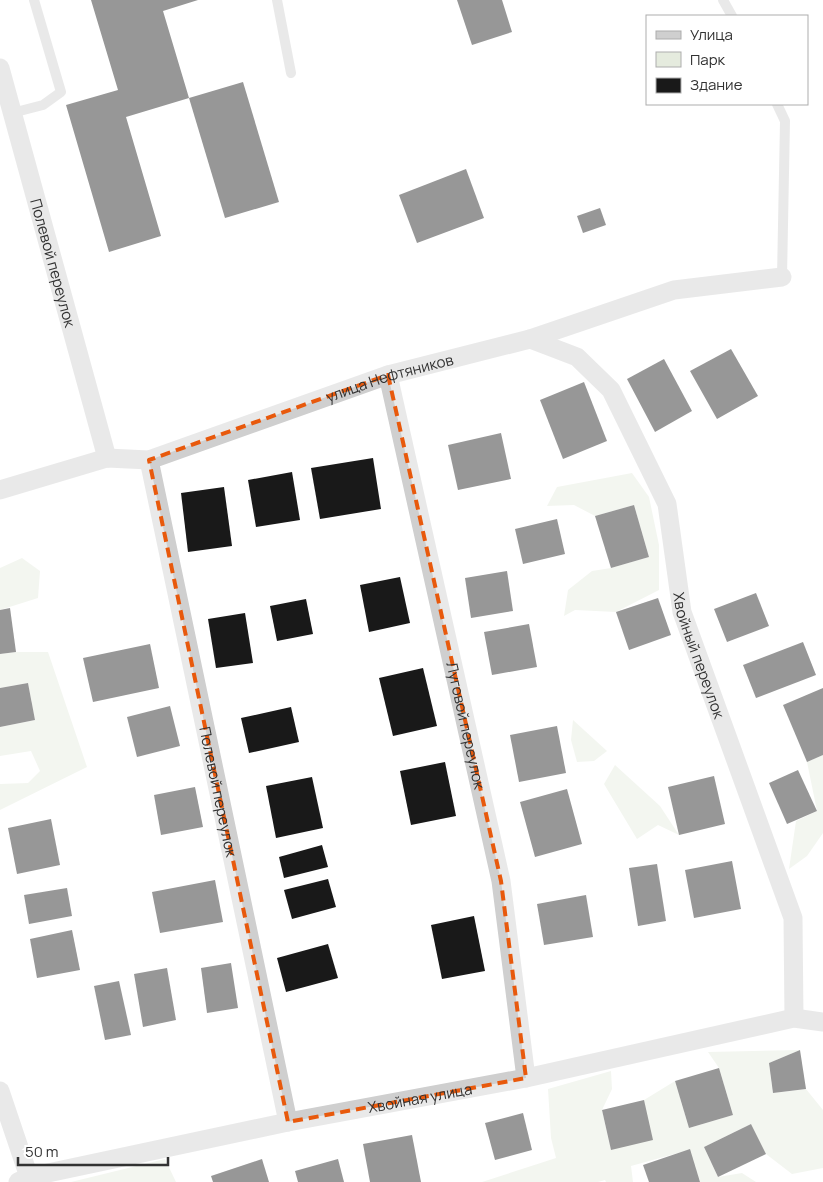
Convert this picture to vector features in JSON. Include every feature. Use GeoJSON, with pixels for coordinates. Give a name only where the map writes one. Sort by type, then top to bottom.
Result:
{"type":"FeatureCollection","features":[{"type":"Feature","properties":{"kind":"street","name":"Полевой переулок"},"geometry":{"type":"LineString","coordinates":[[0,68],[107,458]]}},
{"type":"Feature","properties":{"kind":"street","name":"улица Нефтяников"},"geometry":{"type":"LineString","coordinates":[[0,490],[107,458],[149,460],[388,375],[530,338],[674,290],[782,277]]}},
{"type":"Feature","properties":{"kind":"street","name":"Хвойный переулок"},"geometry":{"type":"LineString","coordinates":[[530,338],[577,357],[611,390],[667,504],[682,612],[793,918],[794,1018]]}},
{"type":"Feature","properties":{"kind":"street","name":"Луговой переулок"},"geometry":{"type":"LineString","coordinates":[[388,375],[500,881],[526,1078]]}},
{"type":"Feature","properties":{"kind":"street","name":"Полевой переулок"},"geometry":{"type":"LineString","coordinates":[[149,460],[288,1122]]}},
{"type":"Feature","properties":{"kind":"street","name":"Хвойная улица"},"geometry":{"type":"LineString","coordinates":[[24,1180],[288,1122],[526,1078],[794,1018],[823,1022]]}},
{"type":"Feature","properties":{"kind":"street"},"geometry":{"type":"LineString","coordinates":[[0,1091],[24,1180]]}},
{"type":"Feature","properties":{"kind":"lane"},"geometry":{"type":"LineString","coordinates":[[12,113],[43,105],[61,92],[34,0]]}},
{"type":"Feature","properties":{"kind":"lane"},"geometry":{"type":"LineString","coordinates":[[277,0],[291,73]]}},
{"type":"Feature","properties":{"kind":"lane"},"geometry":{"type":"LineString","coordinates":[[723,0],[731,15]]}},
{"type":"Feature","properties":{"kind":"lane"},"geometry":{"type":"LineString","coordinates":[[778,105],[785,120],[782,277]]}},
{"type":"Feature","properties":{"kind":"highlighted area"},"geometry":{"type":"Polygon","coordinates":[[[388,375],[501,881],[526,1078],[288,1122],[149,460],[388,375]]]}},
{"type":"Feature","properties":{"kind":"green space"},"geometry":{"type":"Polygon","coordinates":[[[632,473],[649,497],[659,545],[659,590],[616,612],[575,610],[564,616],[568,590],[592,571],[611,568],[649,557],[634,505],[595,516],[574,505],[547,506],[557,487],[632,473]]]}},
{"type":"Feature","properties":{"kind":"green space"},"geometry":{"type":"Polygon","coordinates":[[[22,558],[40,571],[38,598],[0,610],[0,568],[22,558]]]}},
{"type":"Feature","properties":{"kind":"green space"},"geometry":{"type":"Polygon","coordinates":[[[48,652],[87,767],[0,810],[0,784],[28,783],[40,771],[31,751],[0,756],[0,727],[35,720],[28,683],[0,688],[0,654],[48,652]]]}},
{"type":"Feature","properties":{"kind":"green space"},"geometry":{"type":"Polygon","coordinates":[[[573,720],[607,751],[594,761],[577,762],[571,740],[573,720]]]}},
{"type":"Feature","properties":{"kind":"green space"},"geometry":{"type":"Polygon","coordinates":[[[823,755],[823,833],[807,856],[789,869],[796,821],[817,811],[807,762],[823,755]]]}},
{"type":"Feature","properties":{"kind":"green space"},"geometry":{"type":"Polygon","coordinates":[[[615,765],[660,806],[679,835],[658,825],[637,839],[604,784],[615,765]]]}},
{"type":"Feature","properties":{"kind":"green space"},"geometry":{"type":"Polygon","coordinates":[[[800,1050],[769,1063],[773,1093],[806,1089],[823,1110],[823,1168],[792,1174],[766,1154],[751,1124],[704,1147],[718,1177],[742,1173],[756,1182],[700,1182],[689,1150],[631,1166],[633,1182],[606,1182],[605,1180],[598,1182],[482,1182],[556,1158],[551,1138],[548,1089],[611,1071],[612,1089],[602,1110],[611,1150],[644,1100],[675,1081],[689,1128],[733,1115],[719,1068],[708,1052],[800,1050]]]}},
{"type":"Feature","properties":{"kind":"green space"},"geometry":{"type":"Polygon","coordinates":[[[165,1159],[176,1182],[71,1182],[165,1159]]]}},
{"type":"Feature","properties":{"kind":"building"},"geometry":{"type":"Polygon","coordinates":[[[91,0],[198,0],[163,11],[189,98],[126,117],[161,236],[109,252],[66,105],[118,90],[91,0]]]}},
{"type":"Feature","properties":{"kind":"building"},"geometry":{"type":"Polygon","coordinates":[[[457,0],[502,0],[512,32],[472,45],[457,0]]]}},
{"type":"Feature","properties":{"kind":"building"},"geometry":{"type":"Polygon","coordinates":[[[243,82],[279,202],[225,218],[189,98],[243,82]]]}},
{"type":"Feature","properties":{"kind":"building"},"geometry":{"type":"Polygon","coordinates":[[[466,169],[484,218],[417,243],[399,195],[466,169]]]}},
{"type":"Feature","properties":{"kind":"building"},"geometry":{"type":"Polygon","coordinates":[[[600,208],[606,225],[583,233],[577,216],[600,208]]]}},
{"type":"Feature","properties":{"kind":"building"},"geometry":{"type":"Polygon","coordinates":[[[731,349],[758,396],[717,419],[690,371],[731,349]]]}},
{"type":"Feature","properties":{"kind":"building"},"geometry":{"type":"Polygon","coordinates":[[[664,359],[692,411],[655,432],[627,379],[664,359]]]}},
{"type":"Feature","properties":{"kind":"building"},"geometry":{"type":"Polygon","coordinates":[[[584,382],[607,441],[563,459],[540,400],[584,382]]]}},
{"type":"Feature","properties":{"kind":"building"},"geometry":{"type":"Polygon","coordinates":[[[501,433],[511,479],[458,490],[448,445],[501,433]]]}},
{"type":"Feature","properties":{"kind":"building"},"geometry":{"type":"Polygon","coordinates":[[[373,458],[381,509],[320,519],[311,468],[373,458]]]}},
{"type":"Feature","properties":{"kind":"building"},"geometry":{"type":"Polygon","coordinates":[[[292,472],[300,520],[256,527],[248,480],[292,472]]]}},
{"type":"Feature","properties":{"kind":"building"},"geometry":{"type":"Polygon","coordinates":[[[224,487],[232,546],[188,552],[181,493],[224,487]]]}},
{"type":"Feature","properties":{"kind":"building"},"geometry":{"type":"Polygon","coordinates":[[[634,505],[649,557],[611,568],[595,516],[634,505]]]}},
{"type":"Feature","properties":{"kind":"building"},"geometry":{"type":"Polygon","coordinates":[[[557,519],[565,554],[523,564],[515,529],[557,519]]]}},
{"type":"Feature","properties":{"kind":"building"},"geometry":{"type":"Polygon","coordinates":[[[507,571],[513,611],[471,618],[465,578],[507,571]]]}},
{"type":"Feature","properties":{"kind":"building"},"geometry":{"type":"Polygon","coordinates":[[[400,577],[410,623],[369,632],[360,585],[400,577]]]}},
{"type":"Feature","properties":{"kind":"building"},"geometry":{"type":"Polygon","coordinates":[[[756,593],[769,626],[727,642],[714,609],[756,593]]]}},
{"type":"Feature","properties":{"kind":"building"},"geometry":{"type":"Polygon","coordinates":[[[658,598],[671,635],[629,650],[616,612],[658,598]]]}},
{"type":"Feature","properties":{"kind":"building"},"geometry":{"type":"Polygon","coordinates":[[[306,599],[313,634],[277,641],[270,606],[306,599]]]}},
{"type":"Feature","properties":{"kind":"building"},"geometry":{"type":"Polygon","coordinates":[[[10,608],[16,652],[0,654],[0,610],[10,608]]]}},
{"type":"Feature","properties":{"kind":"building"},"geometry":{"type":"Polygon","coordinates":[[[245,613],[253,663],[216,668],[208,619],[245,613]]]}},
{"type":"Feature","properties":{"kind":"building"},"geometry":{"type":"Polygon","coordinates":[[[529,624],[537,667],[492,675],[484,632],[529,624]]]}},
{"type":"Feature","properties":{"kind":"building"},"geometry":{"type":"Polygon","coordinates":[[[803,642],[816,675],[756,698],[743,665],[803,642]]]}},
{"type":"Feature","properties":{"kind":"building"},"geometry":{"type":"Polygon","coordinates":[[[150,644],[159,688],[93,702],[83,658],[150,644]]]}},
{"type":"Feature","properties":{"kind":"building"},"geometry":{"type":"Polygon","coordinates":[[[423,668],[437,726],[393,736],[379,678],[423,668]]]}},
{"type":"Feature","properties":{"kind":"building"},"geometry":{"type":"Polygon","coordinates":[[[28,683],[35,720],[0,727],[0,688],[28,683]]]}},
{"type":"Feature","properties":{"kind":"building"},"geometry":{"type":"Polygon","coordinates":[[[823,688],[823,755],[807,762],[783,705],[823,688]]]}},
{"type":"Feature","properties":{"kind":"building"},"geometry":{"type":"Polygon","coordinates":[[[170,706],[180,746],[137,757],[127,717],[170,706]]]}},
{"type":"Feature","properties":{"kind":"building"},"geometry":{"type":"Polygon","coordinates":[[[291,707],[299,742],[249,753],[241,718],[291,707]]]}},
{"type":"Feature","properties":{"kind":"building"},"geometry":{"type":"Polygon","coordinates":[[[557,726],[566,773],[519,782],[510,735],[557,726]]]}},
{"type":"Feature","properties":{"kind":"building"},"geometry":{"type":"Polygon","coordinates":[[[445,762],[456,816],[411,825],[400,771],[445,762]]]}},
{"type":"Feature","properties":{"kind":"building"},"geometry":{"type":"Polygon","coordinates":[[[798,770],[817,811],[787,824],[769,783],[798,770]]]}},
{"type":"Feature","properties":{"kind":"building"},"geometry":{"type":"Polygon","coordinates":[[[714,776],[725,824],[679,835],[668,787],[714,776]]]}},
{"type":"Feature","properties":{"kind":"building"},"geometry":{"type":"Polygon","coordinates":[[[312,777],[323,828],[276,838],[266,786],[312,777]]]}},
{"type":"Feature","properties":{"kind":"building"},"geometry":{"type":"Polygon","coordinates":[[[195,787],[203,827],[161,835],[154,795],[195,787]]]}},
{"type":"Feature","properties":{"kind":"building"},"geometry":{"type":"Polygon","coordinates":[[[567,789],[582,844],[535,857],[520,802],[567,789]]]}},
{"type":"Feature","properties":{"kind":"building"},"geometry":{"type":"Polygon","coordinates":[[[51,819],[60,865],[17,874],[8,828],[51,819]]]}},
{"type":"Feature","properties":{"kind":"building"},"geometry":{"type":"Polygon","coordinates":[[[322,845],[328,867],[284,878],[279,857],[322,845]]]}},
{"type":"Feature","properties":{"kind":"building"},"geometry":{"type":"Polygon","coordinates":[[[732,861],[741,909],[694,918],[685,870],[732,861]]]}},
{"type":"Feature","properties":{"kind":"building"},"geometry":{"type":"Polygon","coordinates":[[[657,864],[666,921],[638,926],[629,868],[657,864]]]}},
{"type":"Feature","properties":{"kind":"building"},"geometry":{"type":"Polygon","coordinates":[[[328,879],[336,907],[292,919],[284,890],[328,879]]]}},
{"type":"Feature","properties":{"kind":"building"},"geometry":{"type":"Polygon","coordinates":[[[215,880],[223,922],[160,933],[152,892],[215,880]]]}},
{"type":"Feature","properties":{"kind":"building"},"geometry":{"type":"Polygon","coordinates":[[[67,888],[72,916],[29,924],[24,895],[67,888]]]}},
{"type":"Feature","properties":{"kind":"building"},"geometry":{"type":"Polygon","coordinates":[[[586,895],[593,937],[544,945],[537,904],[586,895]]]}},
{"type":"Feature","properties":{"kind":"building"},"geometry":{"type":"Polygon","coordinates":[[[474,916],[485,971],[442,979],[431,925],[474,916]]]}},
{"type":"Feature","properties":{"kind":"building"},"geometry":{"type":"Polygon","coordinates":[[[72,930],[80,970],[37,978],[30,939],[72,930]]]}},
{"type":"Feature","properties":{"kind":"building"},"geometry":{"type":"Polygon","coordinates":[[[328,944],[338,978],[286,992],[277,958],[328,944]]]}},
{"type":"Feature","properties":{"kind":"building"},"geometry":{"type":"Polygon","coordinates":[[[231,963],[238,1008],[207,1013],[201,968],[231,963]]]}},
{"type":"Feature","properties":{"kind":"building"},"geometry":{"type":"Polygon","coordinates":[[[167,968],[176,1020],[143,1027],[134,974],[167,968]]]}},
{"type":"Feature","properties":{"kind":"building"},"geometry":{"type":"Polygon","coordinates":[[[119,981],[131,1035],[105,1040],[94,986],[119,981]]]}},
{"type":"Feature","properties":{"kind":"building"},"geometry":{"type":"Polygon","coordinates":[[[800,1050],[806,1089],[773,1093],[769,1063],[800,1050]]]}},
{"type":"Feature","properties":{"kind":"building"},"geometry":{"type":"Polygon","coordinates":[[[719,1068],[733,1115],[689,1128],[675,1081],[719,1068]]]}},
{"type":"Feature","properties":{"kind":"building"},"geometry":{"type":"Polygon","coordinates":[[[644,1100],[653,1140],[611,1150],[602,1110],[644,1100]]]}},
{"type":"Feature","properties":{"kind":"building"},"geometry":{"type":"Polygon","coordinates":[[[523,1113],[532,1150],[495,1160],[485,1123],[523,1113]]]}},
{"type":"Feature","properties":{"kind":"building"},"geometry":{"type":"Polygon","coordinates":[[[751,1124],[766,1154],[718,1177],[704,1147],[751,1124]]]}},
{"type":"Feature","properties":{"kind":"building"},"geometry":{"type":"Polygon","coordinates":[[[412,1135],[421,1182],[370,1182],[363,1144],[412,1135]]]}},
{"type":"Feature","properties":{"kind":"building"},"geometry":{"type":"Polygon","coordinates":[[[690,1149],[700,1182],[649,1182],[643,1165],[690,1149]]]}},
{"type":"Feature","properties":{"kind":"building"},"geometry":{"type":"Polygon","coordinates":[[[262,1159],[269,1182],[213,1182],[211,1176],[262,1159]]]}},
{"type":"Feature","properties":{"kind":"building"},"geometry":{"type":"Polygon","coordinates":[[[338,1159],[344,1182],[298,1182],[295,1171],[338,1159]]]}}]}
